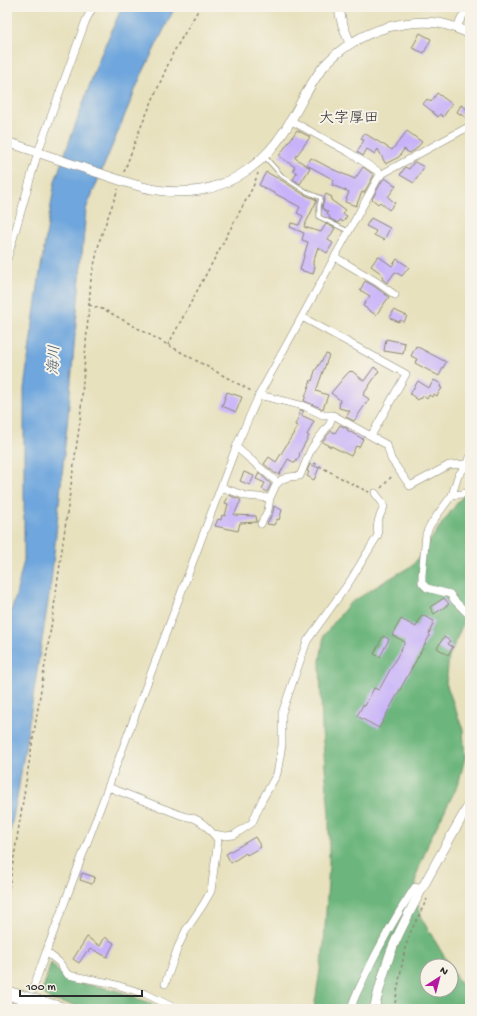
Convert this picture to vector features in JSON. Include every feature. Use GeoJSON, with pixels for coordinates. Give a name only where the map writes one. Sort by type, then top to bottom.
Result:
{"type":"FeatureCollection","features":[{"type":"Feature","properties":{"kind":"highway"},"geometry":{"type":"LineString","coordinates":[[7,993],[62,1009]]}},
{"type":"Feature","properties":{"kind":"street"},"geometry":{"type":"LineString","coordinates":[[7,260],[38,152],[86,20],[93,7]]}},
{"type":"Feature","properties":{"kind":"street"},"geometry":{"type":"LineString","coordinates":[[339,7],[342,26],[350,43]]}},
{"type":"Feature","properties":{"kind":"street"},"geometry":{"type":"LineString","coordinates":[[456,28],[468,7]]}},
{"type":"Feature","properties":{"kind":"street"},"geometry":{"type":"LineString","coordinates":[[7,142],[137,186],[168,192],[203,190],[226,183],[247,171],[265,157],[283,133],[310,86],[325,66],[350,43],[382,29],[398,24],[440,23],[470,34]]}},
{"type":"Feature","properties":{"kind":"street"},"geometry":{"type":"LineString","coordinates":[[290,120],[350,153],[382,174]]}},
{"type":"Feature","properties":{"kind":"street"},"geometry":{"type":"LineString","coordinates":[[26,1009],[46,952],[236,447],[259,395],[378,178],[382,174],[470,126]]}},
{"type":"Feature","properties":{"kind":"street"},"geometry":{"type":"LineString","coordinates":[[334,257],[377,282],[395,295]]}},
{"type":"Feature","properties":{"kind":"street"},"geometry":{"type":"LineString","coordinates":[[302,317],[406,374],[371,436]]}},
{"type":"Feature","properties":{"kind":"street"},"geometry":{"type":"LineString","coordinates":[[259,395],[304,406],[323,414],[333,415],[387,445],[391,459],[410,486],[449,465],[469,461]]}},
{"type":"Feature","properties":{"kind":"street"},"geometry":{"type":"LineString","coordinates":[[261,524],[268,510],[270,498],[278,483],[288,477],[300,476],[311,448],[329,426],[333,415]]}},
{"type":"Feature","properties":{"kind":"street"},"geometry":{"type":"LineString","coordinates":[[236,447],[278,483]]}},
{"type":"Feature","properties":{"kind":"street"},"geometry":{"type":"LineString","coordinates":[[469,461],[458,476],[452,495],[430,525],[426,534],[422,583],[427,588],[450,594],[470,616]]}},
{"type":"Feature","properties":{"kind":"street"},"geometry":{"type":"LineString","coordinates":[[221,487],[246,496],[270,498]]}},
{"type":"Feature","properties":{"kind":"street"},"geometry":{"type":"LineString","coordinates":[[452,495],[470,492]]}},
{"type":"Feature","properties":{"kind":"street"},"geometry":{"type":"LineString","coordinates":[[214,834],[225,836],[234,835],[252,823],[262,800],[277,774],[282,745],[282,713],[307,641],[350,581],[378,535],[376,528],[384,507],[375,493]]}},
{"type":"Feature","properties":{"kind":"street"},"geometry":{"type":"LineString","coordinates":[[108,787],[183,816],[194,818],[201,822],[214,834],[218,840],[211,891],[186,930],[178,947],[165,984]]}},
{"type":"Feature","properties":{"kind":"street"},"geometry":{"type":"LineString","coordinates":[[374,1009],[386,964],[395,942],[424,891],[470,803]]}},
{"type":"Feature","properties":{"kind":"street"},"geometry":{"type":"LineString","coordinates":[[351,1009],[368,969],[403,904],[415,887],[424,891]]}},
{"type":"Feature","properties":{"kind":"street"},"geometry":{"type":"LineString","coordinates":[[46,952],[59,962],[68,975],[110,983],[146,994],[177,1009]]}},
{"type":"Feature","properties":{"kind":"lane"},"geometry":{"type":"LineString","coordinates":[[265,157],[282,176],[305,191],[321,198],[319,217],[349,231]]}},
{"type":"Feature","properties":{"kind":"path"},"geometry":{"type":"LineString","coordinates":[[7,900],[52,622],[80,421],[91,279],[100,239],[140,129],[173,53],[200,7]]}},
{"type":"Feature","properties":{"kind":"path"},"geometry":{"type":"LineString","coordinates":[[168,345],[253,186],[259,172]]}},
{"type":"Feature","properties":{"kind":"path"},"geometry":{"type":"LineString","coordinates":[[89,305],[105,310],[259,395]]}},
{"type":"Feature","properties":{"kind":"path"},"geometry":{"type":"LineString","coordinates":[[307,459],[367,492],[375,493],[398,469]]}},
{"type":"Feature","properties":{"kind":"path"},"geometry":{"type":"LineString","coordinates":[[394,1009],[405,948],[411,931],[427,900],[424,891]]}},
{"type":"Feature","properties":{"kind":"path"},"geometry":{"type":"LineString","coordinates":[[463,1009],[470,1002]]}},
{"type":"Feature","properties":{"kind":"green space"},"geometry":{"type":"Polygon","coordinates":[[[470,488],[470,614],[461,628],[449,657],[446,683],[463,730],[465,758],[458,785],[430,839],[416,876],[416,897],[423,921],[445,958],[419,958],[419,998],[459,998],[459,982],[470,1001],[470,1009],[314,1009],[324,944],[329,865],[329,815],[322,730],[320,661],[324,635],[349,604],[413,565],[467,490],[470,488]]]}},
{"type":"Feature","properties":{"kind":"green space"},"geometry":{"type":"Polygon","coordinates":[[[51,963],[64,978],[77,983],[116,990],[165,1009],[91,1009],[51,1000],[42,992],[51,963]]]}},
{"type":"Feature","properties":{"kind":"water","name":"海川"},"geometry":{"type":"Polygon","coordinates":[[[122,7],[175,7],[141,76],[86,209],[68,416],[51,583],[17,798],[7,847],[7,623],[15,599],[24,560],[24,389],[39,279],[55,181],[99,59],[122,7]]]}},
{"type":"Feature","properties":{"kind":"building"},"geometry":{"type":"Polygon","coordinates":[[[420,33],[431,39],[424,53],[412,48],[420,33]]]}},
{"type":"Feature","properties":{"kind":"building"},"geometry":{"type":"Polygon","coordinates":[[[437,93],[452,104],[443,117],[440,114],[438,117],[423,104],[427,99],[431,102],[437,93]]]}},
{"type":"Feature","properties":{"kind":"building"},"geometry":{"type":"Polygon","coordinates":[[[461,105],[470,111],[470,120],[457,112],[461,105]]]}},
{"type":"Feature","properties":{"kind":"building"},"geometry":{"type":"Polygon","coordinates":[[[297,130],[310,137],[295,158],[310,168],[300,184],[293,179],[297,173],[293,170],[295,167],[279,156],[297,130]]]}},
{"type":"Feature","properties":{"kind":"building"},"geometry":{"type":"Polygon","coordinates":[[[407,131],[422,142],[415,150],[409,153],[404,149],[399,157],[387,163],[385,163],[378,149],[375,154],[367,149],[363,156],[357,152],[364,140],[361,139],[364,133],[392,150],[407,131]]]}},
{"type":"Feature","properties":{"kind":"building"},"geometry":{"type":"Polygon","coordinates":[[[311,158],[355,179],[363,167],[374,175],[364,193],[362,192],[356,206],[345,202],[349,192],[332,185],[334,180],[307,165],[311,158]]]}},
{"type":"Feature","properties":{"kind":"building"},"geometry":{"type":"Polygon","coordinates":[[[415,162],[424,167],[414,183],[400,175],[405,167],[409,169],[415,162]]]}},
{"type":"Feature","properties":{"kind":"building"},"geometry":{"type":"Polygon","coordinates":[[[266,172],[303,194],[317,200],[304,227],[321,232],[326,224],[335,228],[328,240],[333,243],[327,253],[318,247],[313,262],[313,265],[315,266],[313,274],[300,270],[308,242],[302,240],[304,233],[290,227],[291,223],[299,225],[303,216],[297,213],[300,207],[259,185],[266,172]]]}},
{"type":"Feature","properties":{"kind":"building"},"geometry":{"type":"Polygon","coordinates":[[[385,178],[396,186],[388,197],[395,203],[389,210],[380,202],[378,204],[372,199],[385,178]]]}},
{"type":"Feature","properties":{"kind":"building"},"geometry":{"type":"Polygon","coordinates":[[[326,194],[332,197],[331,200],[345,210],[343,214],[347,216],[343,222],[340,220],[338,223],[329,218],[330,217],[327,214],[328,212],[322,208],[326,194]]]}},
{"type":"Feature","properties":{"kind":"building"},"geometry":{"type":"Polygon","coordinates":[[[371,218],[390,228],[384,240],[374,235],[376,231],[366,226],[371,218]]]}},
{"type":"Feature","properties":{"kind":"building"},"geometry":{"type":"Polygon","coordinates":[[[378,256],[392,266],[397,259],[409,267],[402,276],[395,272],[387,283],[382,279],[384,277],[381,275],[382,274],[371,266],[378,256]]]}},
{"type":"Feature","properties":{"kind":"building"},"geometry":{"type":"Polygon","coordinates":[[[365,281],[389,297],[376,315],[363,306],[370,296],[360,290],[365,281]]]}},
{"type":"Feature","properties":{"kind":"building"},"geometry":{"type":"Polygon","coordinates":[[[394,310],[407,316],[404,322],[400,320],[399,322],[390,318],[394,310]]]}},
{"type":"Feature","properties":{"kind":"building"},"geometry":{"type":"Polygon","coordinates":[[[386,339],[405,343],[403,354],[384,351],[386,339]]]}},
{"type":"Feature","properties":{"kind":"building"},"geometry":{"type":"Polygon","coordinates":[[[416,346],[446,362],[439,376],[415,363],[417,359],[411,356],[416,346]]]}},
{"type":"Feature","properties":{"kind":"building"},"geometry":{"type":"Polygon","coordinates":[[[326,354],[329,355],[316,391],[328,395],[323,409],[304,401],[315,371],[326,354]]]}},
{"type":"Feature","properties":{"kind":"building"},"geometry":{"type":"Polygon","coordinates":[[[374,367],[379,371],[363,395],[369,399],[354,421],[346,417],[350,411],[339,408],[340,400],[331,393],[350,371],[364,381],[374,367]]]}},
{"type":"Feature","properties":{"kind":"building"},"geometry":{"type":"Polygon","coordinates":[[[434,380],[441,384],[440,387],[442,388],[437,396],[434,394],[432,397],[429,395],[427,399],[423,396],[418,400],[410,394],[418,381],[429,388],[434,380]]]}},
{"type":"Feature","properties":{"kind":"building"},"geometry":{"type":"Polygon","coordinates":[[[227,392],[242,397],[236,412],[222,406],[227,392]]]}},
{"type":"Feature","properties":{"kind":"building"},"geometry":{"type":"Polygon","coordinates":[[[300,410],[304,411],[301,415],[314,421],[307,435],[309,436],[295,463],[288,459],[279,475],[276,474],[264,464],[269,457],[276,462],[298,426],[295,425],[300,410]]]}},
{"type":"Feature","properties":{"kind":"building"},"geometry":{"type":"Polygon","coordinates":[[[340,425],[363,439],[359,447],[356,446],[351,456],[322,442],[331,431],[335,433],[340,425]]]}},
{"type":"Feature","properties":{"kind":"building"},"geometry":{"type":"Polygon","coordinates":[[[310,464],[319,468],[314,480],[307,476],[309,472],[307,471],[310,464]]]}},
{"type":"Feature","properties":{"kind":"building"},"geometry":{"type":"Polygon","coordinates":[[[244,472],[254,476],[250,485],[240,481],[244,472]]]}},
{"type":"Feature","properties":{"kind":"building"},"geometry":{"type":"Polygon","coordinates":[[[259,473],[271,484],[267,492],[262,489],[265,483],[256,479],[259,473]]]}},
{"type":"Feature","properties":{"kind":"building"},"geometry":{"type":"Polygon","coordinates":[[[229,495],[241,500],[234,515],[256,516],[257,522],[240,523],[238,531],[215,526],[218,519],[221,520],[222,515],[225,516],[228,504],[225,503],[229,495]]]}},
{"type":"Feature","properties":{"kind":"building"},"geometry":{"type":"Polygon","coordinates":[[[274,506],[282,510],[279,520],[277,519],[274,525],[267,524],[273,512],[274,506]]]}},
{"type":"Feature","properties":{"kind":"building"},"geometry":{"type":"Polygon","coordinates":[[[444,598],[449,604],[434,614],[430,607],[444,598]]]}},
{"type":"Feature","properties":{"kind":"building"},"geometry":{"type":"Polygon","coordinates":[[[422,615],[434,621],[429,634],[430,635],[379,728],[357,716],[363,705],[365,706],[374,688],[379,690],[405,642],[392,635],[401,619],[416,627],[422,615]]]}},
{"type":"Feature","properties":{"kind":"building"},"geometry":{"type":"Polygon","coordinates":[[[383,636],[389,639],[380,657],[374,654],[383,636]]]}},
{"type":"Feature","properties":{"kind":"building"},"geometry":{"type":"Polygon","coordinates":[[[444,637],[450,641],[448,644],[453,647],[448,655],[437,648],[444,637]]]}},
{"type":"Feature","properties":{"kind":"building"},"geometry":{"type":"Polygon","coordinates":[[[255,837],[261,847],[247,855],[246,853],[231,863],[226,854],[255,837]]]}},
{"type":"Feature","properties":{"kind":"building"},"geometry":{"type":"Polygon","coordinates":[[[82,873],[95,877],[92,884],[80,880],[82,873]]]}},
{"type":"Feature","properties":{"kind":"building"},"geometry":{"type":"Polygon","coordinates":[[[87,937],[100,946],[105,937],[114,943],[107,957],[90,949],[79,963],[73,959],[87,937]]]}},
{"type":"Feature","properties":{"kind":"district","name":"大字厚田"},"geometry":{"type":"Point","coordinates":[349,117]}}]}
